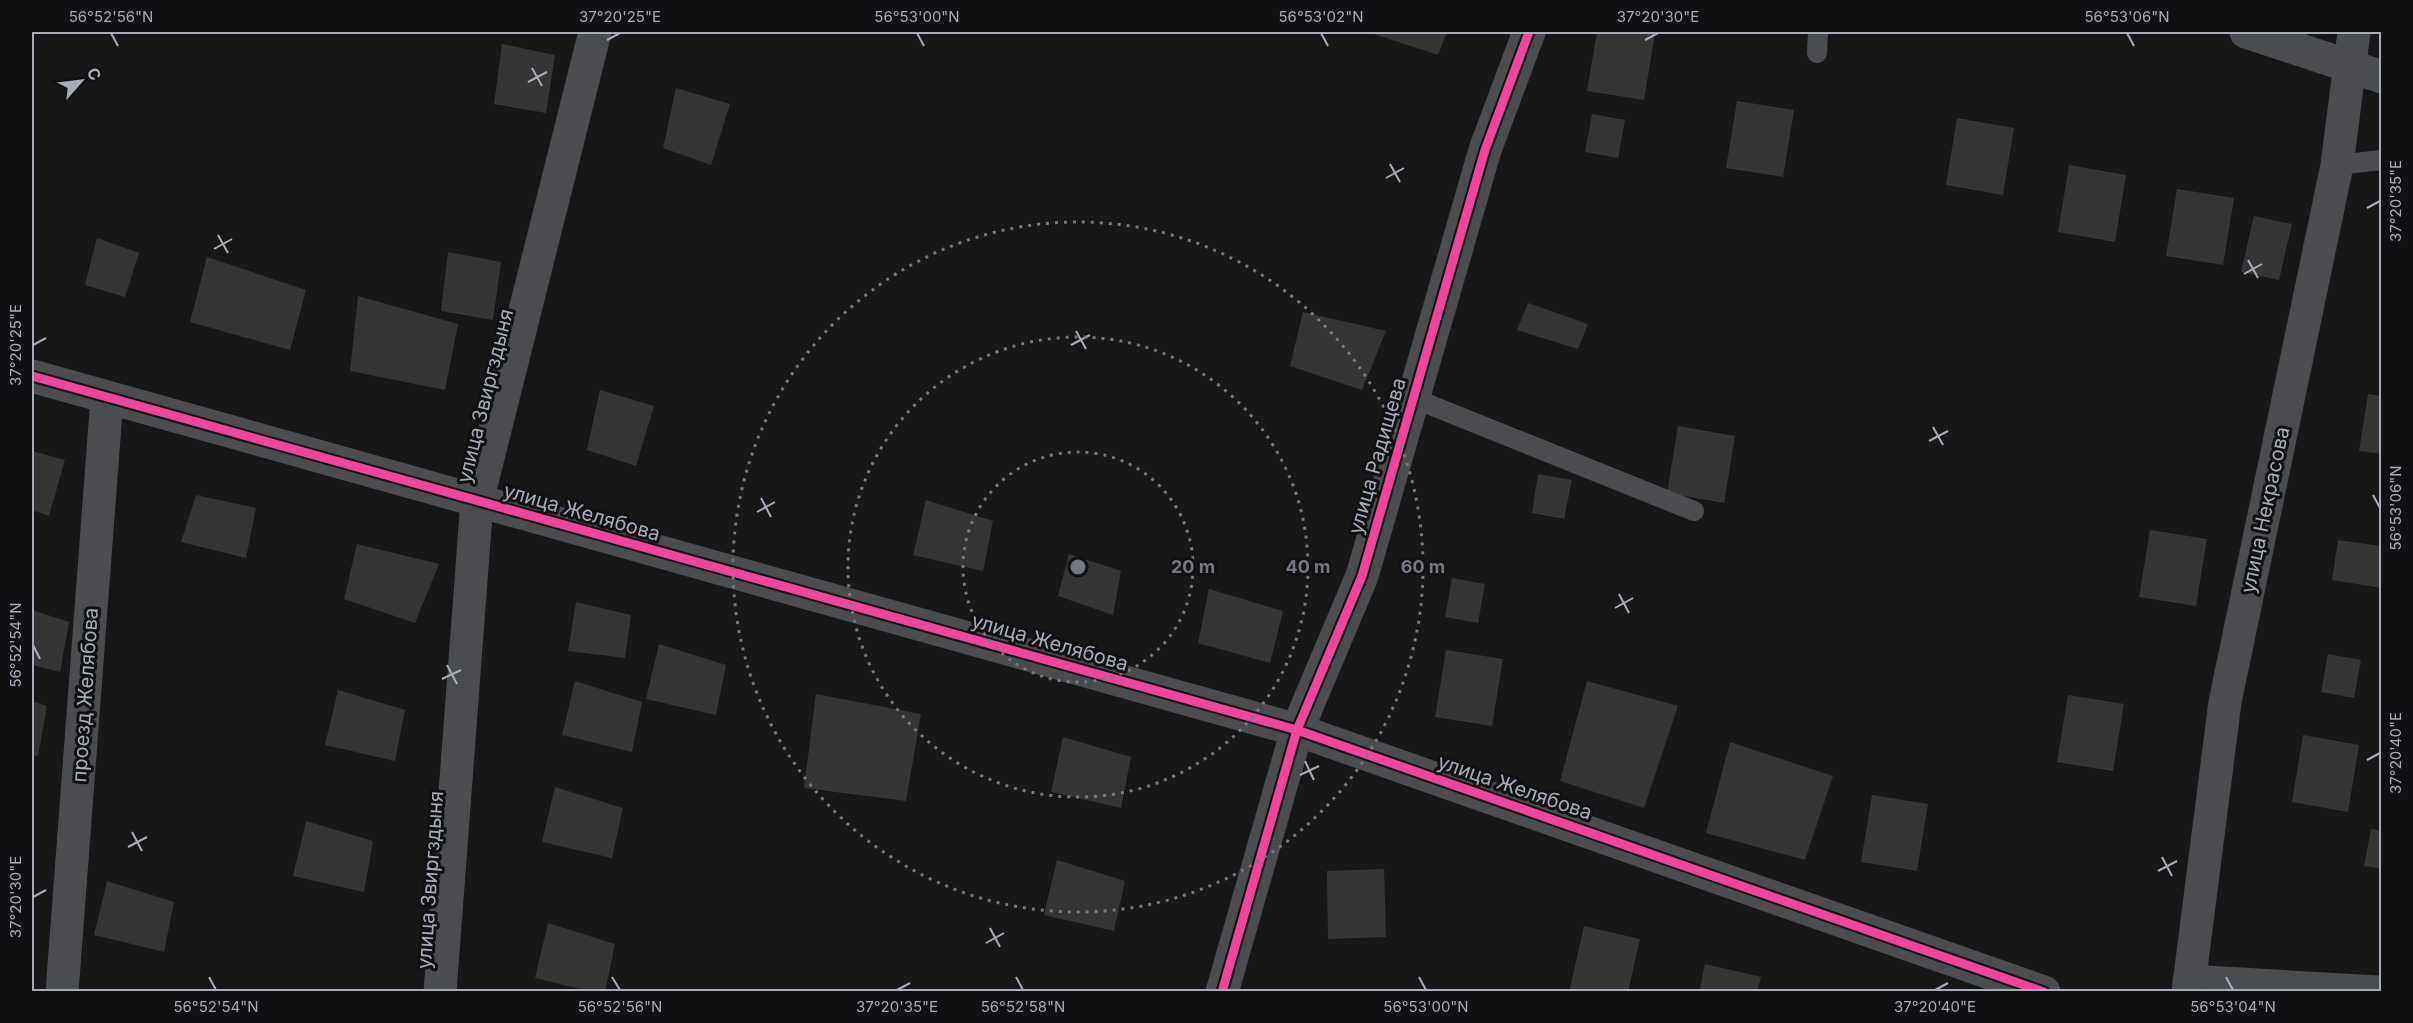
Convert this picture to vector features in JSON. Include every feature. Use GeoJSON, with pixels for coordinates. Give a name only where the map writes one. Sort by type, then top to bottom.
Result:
{"type":"FeatureCollection","features":[{"type":"Feature","properties":{"kind":"street","name":"улица Звиргздыня"},"geometry":{"type":"LineString","coordinates":[[440,992],[477,501],[595,32]]}},
{"type":"Feature","properties":{"kind":"street","name":"улица Радищева"},"geometry":{"type":"LineString","coordinates":[[1222,992],[1297,730],[1362,576],[1485,150],[1529,32]]}},
{"type":"Feature","properties":{"kind":"street"},"geometry":{"type":"LineString","coordinates":[[2246,32],[2350,65],[2382,78]]}},
{"type":"Feature","properties":{"kind":"street","name":"улица Некрасова"},"geometry":{"type":"LineString","coordinates":[[2188,986],[2225,702],[2337,165],[2354,32]]}},
{"type":"Feature","properties":{"kind":"street","name":"улица Желябова"},"geometry":{"type":"LineString","coordinates":[[32,376],[1297,730],[2043,992]]}},
{"type":"Feature","properties":{"kind":"street","name":"проезд Желябова"},"geometry":{"type":"LineString","coordinates":[[62,992],[107,398]]}},
{"type":"Feature","properties":{"kind":"street"},"geometry":{"type":"LineString","coordinates":[[2188,986],[2377,992]]}},
{"type":"Feature","properties":{"kind":"lane"},"geometry":{"type":"LineString","coordinates":[[1817,53],[1818,32]]}},
{"type":"Feature","properties":{"kind":"lane"},"geometry":{"type":"LineString","coordinates":[[2337,165],[2382,160]]}},
{"type":"Feature","properties":{"kind":"lane"},"geometry":{"type":"LineString","coordinates":[[1413,398],[1694,511]]}},
{"type":"Feature","properties":{"kind":"building"},"geometry":{"type":"Polygon","coordinates":[[[1368,32],[1447,32],[1438,55],[1368,32]]]}},
{"type":"Feature","properties":{"kind":"building"},"geometry":{"type":"Polygon","coordinates":[[[1597,32],[1655,33],[1644,100],[1587,91],[1597,32]]]}},
{"type":"Feature","properties":{"kind":"building"},"geometry":{"type":"Polygon","coordinates":[[[502,44],[555,55],[546,113],[494,104],[502,44]]]}},
{"type":"Feature","properties":{"kind":"building"},"geometry":{"type":"Polygon","coordinates":[[[676,88],[730,104],[711,165],[663,148],[676,88]]]}},
{"type":"Feature","properties":{"kind":"building"},"geometry":{"type":"Polygon","coordinates":[[[1737,101],[1794,110],[1783,177],[1726,168],[1737,101]]]}},
{"type":"Feature","properties":{"kind":"building"},"geometry":{"type":"Polygon","coordinates":[[[1592,114],[1625,120],[1618,158],[1585,152],[1592,114]]]}},
{"type":"Feature","properties":{"kind":"building"},"geometry":{"type":"Polygon","coordinates":[[[1957,118],[2014,128],[2003,195],[1946,185],[1957,118]]]}},
{"type":"Feature","properties":{"kind":"building"},"geometry":{"type":"Polygon","coordinates":[[[2069,165],[2126,175],[2115,242],[2058,232],[2069,165]]]}},
{"type":"Feature","properties":{"kind":"building"},"geometry":{"type":"Polygon","coordinates":[[[2177,189],[2234,198],[2223,265],[2166,256],[2177,189]]]}},
{"type":"Feature","properties":{"kind":"building"},"geometry":{"type":"Polygon","coordinates":[[[2254,216],[2292,224],[2279,280],[2241,272],[2254,216]]]}},
{"type":"Feature","properties":{"kind":"building"},"geometry":{"type":"Polygon","coordinates":[[[97,238],[139,253],[125,297],[85,285],[97,238]]]}},
{"type":"Feature","properties":{"kind":"building"},"geometry":{"type":"Polygon","coordinates":[[[448,252],[501,262],[493,320],[441,311],[448,252]]]}},
{"type":"Feature","properties":{"kind":"building"},"geometry":{"type":"Polygon","coordinates":[[[207,257],[306,290],[290,350],[190,322],[207,257]]]}},
{"type":"Feature","properties":{"kind":"building"},"geometry":{"type":"Polygon","coordinates":[[[358,296],[458,324],[445,390],[350,371],[358,296]]]}},
{"type":"Feature","properties":{"kind":"building"},"geometry":{"type":"Polygon","coordinates":[[[1528,303],[1588,324],[1578,349],[1517,330],[1528,303]]]}},
{"type":"Feature","properties":{"kind":"building"},"geometry":{"type":"Polygon","coordinates":[[[1303,312],[1386,331],[1362,390],[1290,366],[1303,312]]]}},
{"type":"Feature","properties":{"kind":"building"},"geometry":{"type":"Polygon","coordinates":[[[600,390],[654,406],[636,466],[587,450],[600,390]]]}},
{"type":"Feature","properties":{"kind":"building"},"geometry":{"type":"Polygon","coordinates":[[[2368,394],[2382,396],[2382,454],[2359,451],[2368,394]]]}},
{"type":"Feature","properties":{"kind":"building"},"geometry":{"type":"Polygon","coordinates":[[[1678,426],[1735,436],[1724,503],[1667,493],[1678,426]]]}},
{"type":"Feature","properties":{"kind":"building"},"geometry":{"type":"Polygon","coordinates":[[[32,451],[65,460],[49,516],[32,510],[32,451]]]}},
{"type":"Feature","properties":{"kind":"building"},"geometry":{"type":"Polygon","coordinates":[[[1538,474],[1572,480],[1564,519],[1532,513],[1538,474]]]}},
{"type":"Feature","properties":{"kind":"building"},"geometry":{"type":"Polygon","coordinates":[[[196,495],[256,508],[246,558],[181,542],[196,495]]]}},
{"type":"Feature","properties":{"kind":"building"},"geometry":{"type":"Polygon","coordinates":[[[926,500],[993,521],[983,571],[913,555],[926,500]]]}},
{"type":"Feature","properties":{"kind":"building"},"geometry":{"type":"Polygon","coordinates":[[[2150,530],[2207,539],[2196,606],[2139,597],[2150,530]]]}},
{"type":"Feature","properties":{"kind":"building"},"geometry":{"type":"Polygon","coordinates":[[[2338,540],[2382,546],[2382,588],[2332,580],[2338,540]]]}},
{"type":"Feature","properties":{"kind":"building"},"geometry":{"type":"Polygon","coordinates":[[[357,544],[439,564],[415,623],[344,599],[357,544]]]}},
{"type":"Feature","properties":{"kind":"building"},"geometry":{"type":"Polygon","coordinates":[[[1069,554],[1121,571],[1113,615],[1058,596],[1069,554]]]}},
{"type":"Feature","properties":{"kind":"building"},"geometry":{"type":"Polygon","coordinates":[[[1452,578],[1485,584],[1478,623],[1445,617],[1452,578]]]}},
{"type":"Feature","properties":{"kind":"building"},"geometry":{"type":"Polygon","coordinates":[[[1209,589],[1283,611],[1270,663],[1198,643],[1209,589]]]}},
{"type":"Feature","properties":{"kind":"building"},"geometry":{"type":"Polygon","coordinates":[[[576,602],[631,615],[625,658],[568,651],[576,602]]]}},
{"type":"Feature","properties":{"kind":"building"},"geometry":{"type":"Polygon","coordinates":[[[32,610],[69,622],[60,672],[32,665],[32,610]]]}},
{"type":"Feature","properties":{"kind":"building"},"geometry":{"type":"Polygon","coordinates":[[[659,644],[726,665],[716,715],[646,699],[659,644]]]}},
{"type":"Feature","properties":{"kind":"building"},"geometry":{"type":"Polygon","coordinates":[[[1446,650],[1503,659],[1492,726],[1435,717],[1446,650]]]}},
{"type":"Feature","properties":{"kind":"building"},"geometry":{"type":"Polygon","coordinates":[[[2328,654],[2361,660],[2354,698],[2321,692],[2328,654]]]}},
{"type":"Feature","properties":{"kind":"building"},"geometry":{"type":"Polygon","coordinates":[[[575,681],[642,702],[632,752],[562,735],[575,681]]]}},
{"type":"Feature","properties":{"kind":"building"},"geometry":{"type":"Polygon","coordinates":[[[1587,681],[1678,706],[1644,808],[1560,781],[1587,681]]]}},
{"type":"Feature","properties":{"kind":"building"},"geometry":{"type":"Polygon","coordinates":[[[338,690],[405,710],[395,761],[325,745],[338,690]]]}},
{"type":"Feature","properties":{"kind":"building"},"geometry":{"type":"Polygon","coordinates":[[[816,694],[921,714],[906,801],[804,788],[816,694]]]}},
{"type":"Feature","properties":{"kind":"building"},"geometry":{"type":"Polygon","coordinates":[[[2068,695],[2124,704],[2113,771],[2057,762],[2068,695]]]}},
{"type":"Feature","properties":{"kind":"building"},"geometry":{"type":"Polygon","coordinates":[[[32,701],[47,706],[38,756],[32,755],[32,701]]]}},
{"type":"Feature","properties":{"kind":"building"},"geometry":{"type":"Polygon","coordinates":[[[2303,735],[2359,745],[2348,812],[2292,802],[2303,735]]]}},
{"type":"Feature","properties":{"kind":"building"},"geometry":{"type":"Polygon","coordinates":[[[1063,737],[1131,757],[1121,808],[1051,792],[1063,737]]]}},
{"type":"Feature","properties":{"kind":"building"},"geometry":{"type":"Polygon","coordinates":[[[1730,742],[1833,776],[1805,860],[1706,833],[1730,742]]]}},
{"type":"Feature","properties":{"kind":"building"},"geometry":{"type":"Polygon","coordinates":[[[555,787],[623,808],[612,858],[542,842],[555,787]]]}},
{"type":"Feature","properties":{"kind":"building"},"geometry":{"type":"Polygon","coordinates":[[[1872,795],[1928,804],[1917,871],[1861,862],[1872,795]]]}},
{"type":"Feature","properties":{"kind":"building"},"geometry":{"type":"Polygon","coordinates":[[[306,821],[373,841],[364,892],[293,876],[306,821]]]}},
{"type":"Feature","properties":{"kind":"building"},"geometry":{"type":"Polygon","coordinates":[[[2371,829],[2382,831],[2382,869],[2364,866],[2371,829]]]}},
{"type":"Feature","properties":{"kind":"building"},"geometry":{"type":"Polygon","coordinates":[[[1057,860],[1125,881],[1114,931],[1044,915],[1057,860]]]}},
{"type":"Feature","properties":{"kind":"building"},"geometry":{"type":"Polygon","coordinates":[[[1384,869],[1386,937],[1328,939],[1327,871],[1384,869]]]}},
{"type":"Feature","properties":{"kind":"building"},"geometry":{"type":"Polygon","coordinates":[[[107,881],[174,902],[164,952],[94,935],[107,881]]]}},
{"type":"Feature","properties":{"kind":"building"},"geometry":{"type":"Polygon","coordinates":[[[548,923],[615,944],[605,992],[593,992],[535,978],[548,923]]]}},
{"type":"Feature","properties":{"kind":"building"},"geometry":{"type":"Polygon","coordinates":[[[1584,926],[1640,939],[1628,992],[1569,992],[1584,926]]]}},
{"type":"Feature","properties":{"kind":"building"},"geometry":{"type":"Polygon","coordinates":[[[1705,964],[1761,977],[1757,992],[1699,992],[1705,964]]]}},
{"type":"Feature","properties":{"kind":"cycle path"},"geometry":{"type":"LineString","coordinates":[[1222,992],[1297,730],[1362,576],[1485,150],[1529,32]]}},
{"type":"Feature","properties":{"kind":"cycle path"},"geometry":{"type":"LineString","coordinates":[[32,376],[1297,730],[2044,992]]}}]}
